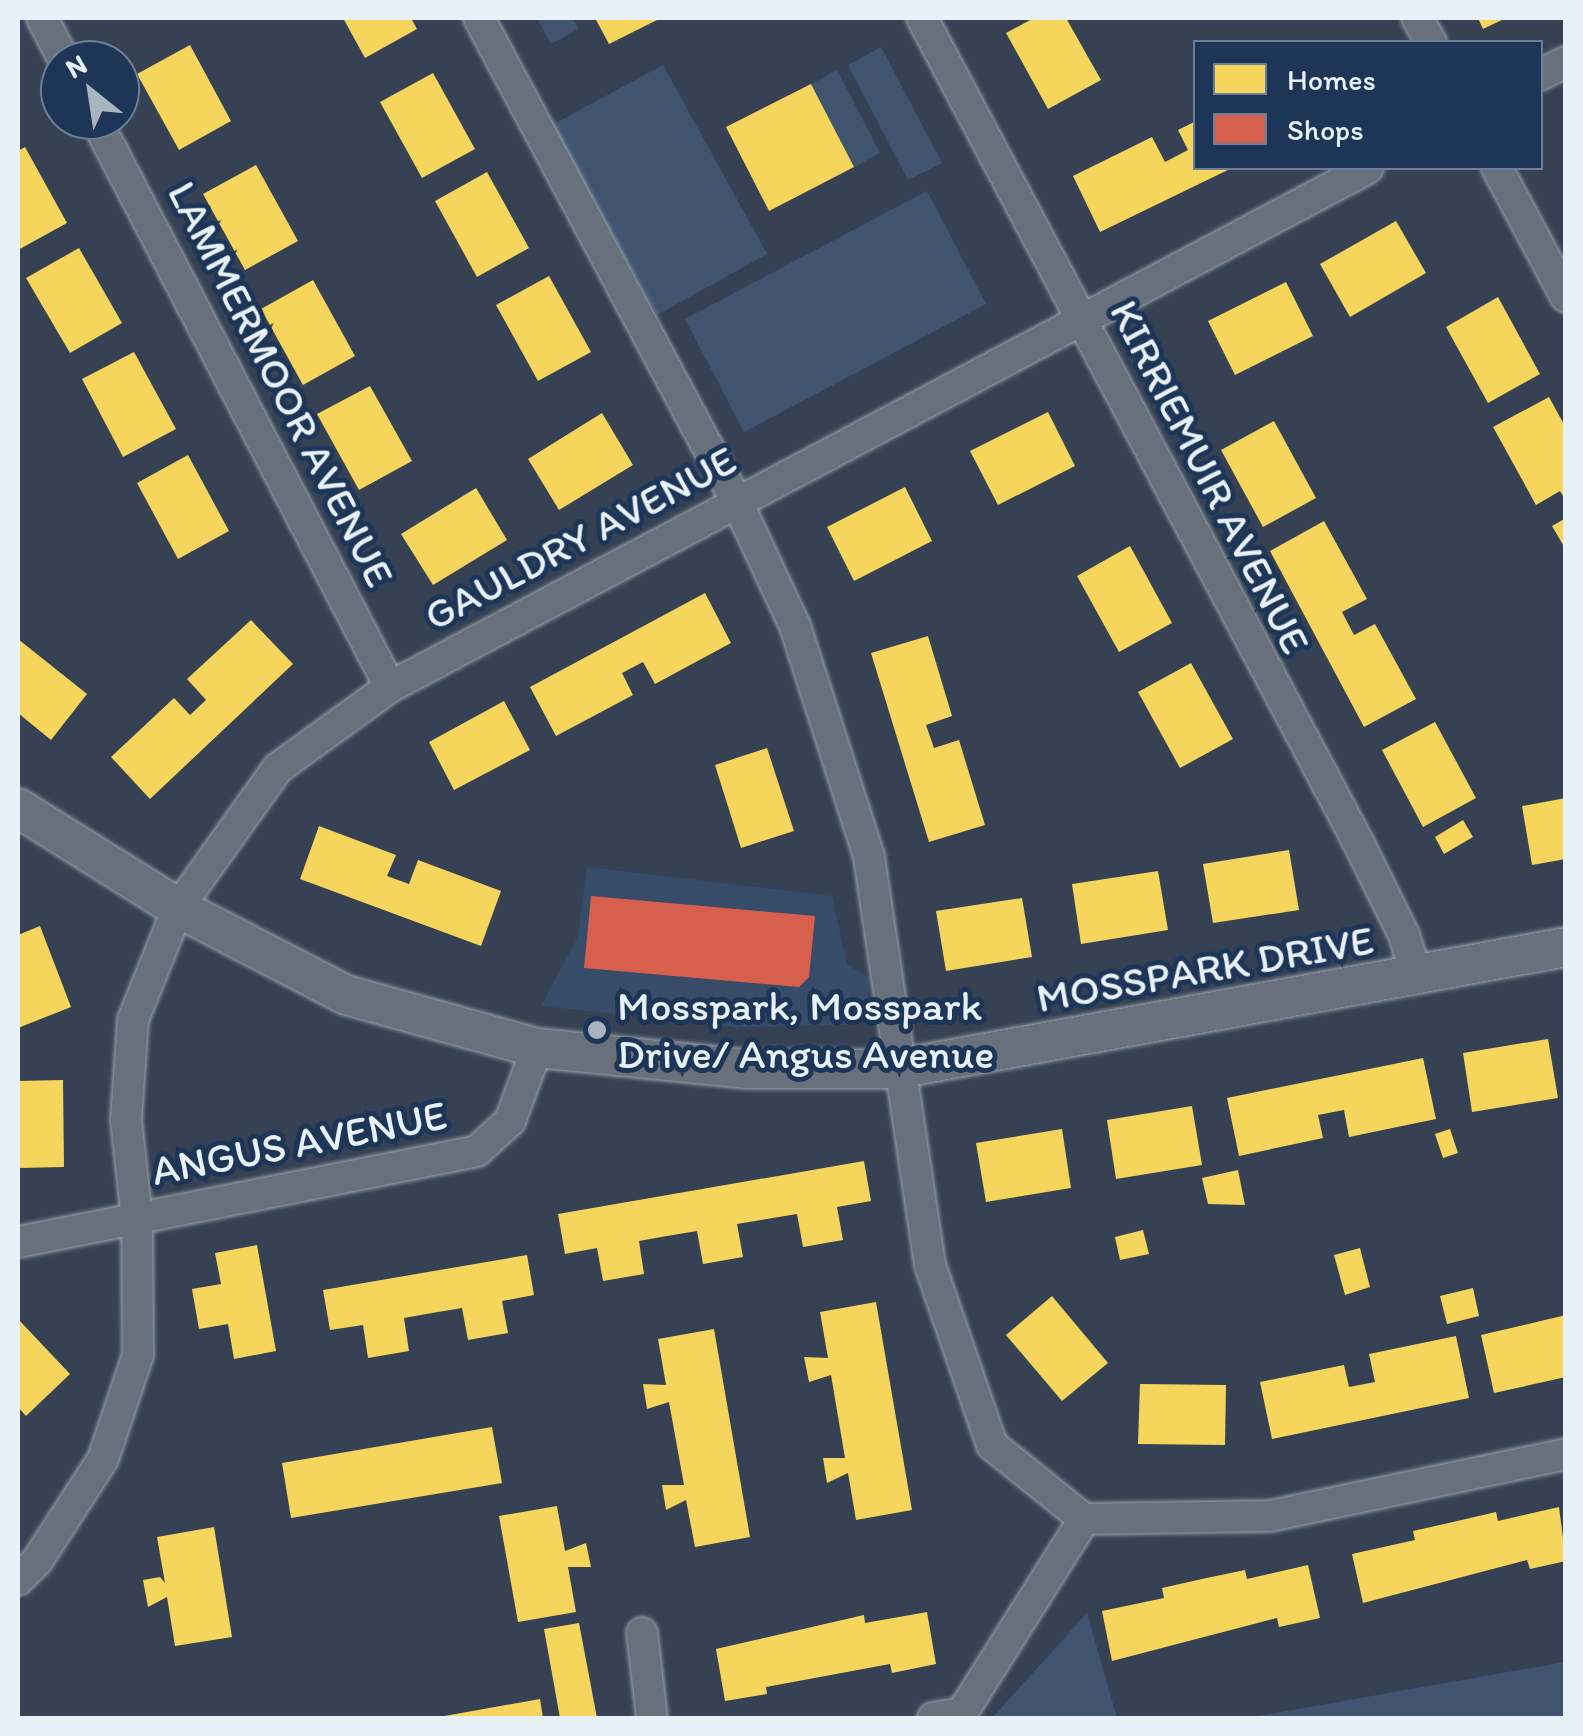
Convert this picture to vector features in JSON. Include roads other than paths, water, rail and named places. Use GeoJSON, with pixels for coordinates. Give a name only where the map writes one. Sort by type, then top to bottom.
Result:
{"type":"FeatureCollection","features":[{"type":"Feature","properties":{"kind":"street"},"geometry":{"type":"LineString","coordinates":[[479,18],[738,504],[794,626],[864,838],[895,1024],[896,1070],[930,1265],[992,1445],[1084,1519],[1270,1516],[1566,1454]]}},
{"type":"Feature","properties":{"kind":"street","name":"KIRRIEMUIR AVENUE"},"geometry":{"type":"LineString","coordinates":[[922,18],[1356,840],[1404,935],[1417,977]]}},
{"type":"Feature","properties":{"kind":"street"},"geometry":{"type":"LineString","coordinates":[[1417,18],[1430,40]]}},
{"type":"Feature","properties":{"kind":"street"},"geometry":{"type":"LineString","coordinates":[[1543,74],[1566,62]]}},
{"type":"Feature","properties":{"kind":"street","name":"LAMMERMOOR AVENUE"},"geometry":{"type":"LineString","coordinates":[[106,140],[390,687]]}},
{"type":"Feature","properties":{"kind":"street","name":"GAULDRY AVENUE"},"geometry":{"type":"LineString","coordinates":[[18,1580],[38,1561],[103,1458],[138,1355],[137,1220],[126,1120],[133,1020],[178,908],[278,768],[390,687],[1364,170]]}},
{"type":"Feature","properties":{"kind":"street"},"geometry":{"type":"LineString","coordinates":[[1498,170],[1566,297]]}},
{"type":"Feature","properties":{"kind":"street","name":"MOSSPARK DRIVE"},"geometry":{"type":"LineString","coordinates":[[18,808],[178,908],[346,994],[537,1048],[746,1069],[896,1070],[1566,947]]}},
{"type":"Feature","properties":{"kind":"street","name":"ANGUS AVENUE"},"geometry":{"type":"LineString","coordinates":[[18,1242],[477,1151],[510,1122],[537,1048]]}},
{"type":"Feature","properties":{"kind":"street"},"geometry":{"type":"LineString","coordinates":[[933,1718],[962,1713],[1084,1519]]}},
{"type":"Feature","properties":{"kind":"street"},"geometry":{"type":"LineString","coordinates":[[642,1633],[652,1718]]}},
{"type":"Feature","properties":{"kind":"place","name":"Mosspark, Mosspark Drive/ Angus Avenue"},"geometry":{"type":"Point","coordinates":[597,1030]}}]}
